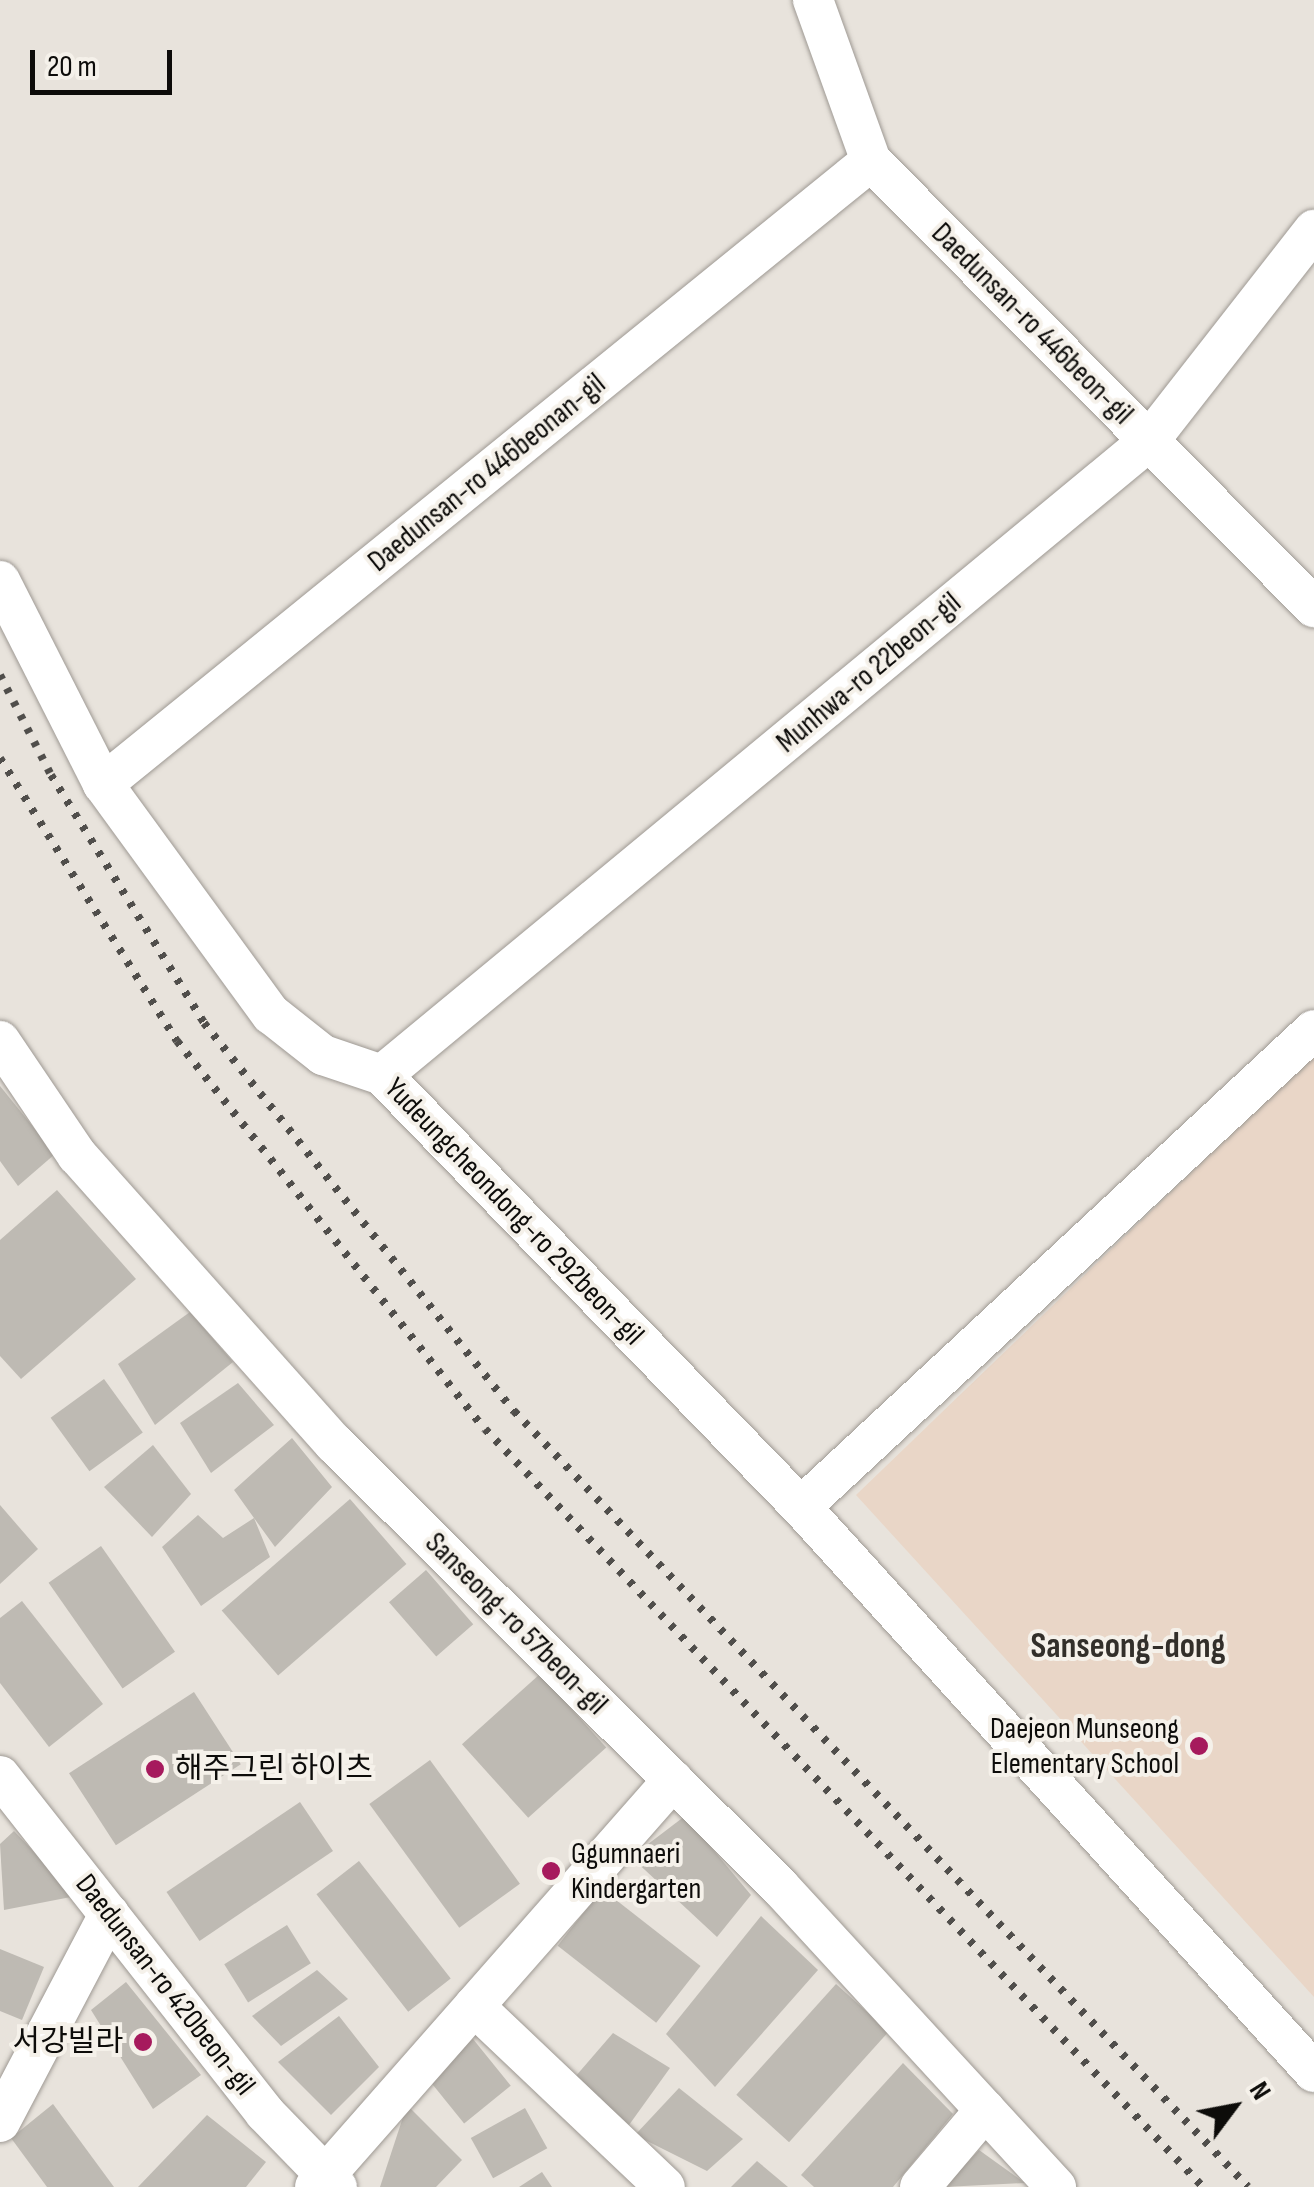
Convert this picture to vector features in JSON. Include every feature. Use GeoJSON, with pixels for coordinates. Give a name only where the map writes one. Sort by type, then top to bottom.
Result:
{"type":"FeatureCollection","features":[{"type":"Feature","properties":{"kind":"street","name":"Daedunsan-ro 446beon-gil"},"geometry":{"type":"LineString","coordinates":[[813,0],[871,162],[1314,608]]}},
{"type":"Feature","properties":{"kind":"street","name":"Daedunsan-ro 446beonan-gil"},"geometry":{"type":"LineString","coordinates":[[103,784],[871,162]]}},
{"type":"Feature","properties":{"kind":"street","name":"Munhwa-ro 22beon-gil"},"geometry":{"type":"LineString","coordinates":[[382,1075],[1149,441],[1314,230]]}},
{"type":"Feature","properties":{"kind":"street","name":"Yudeungcheondong-ro 292beon-gil"},"geometry":{"type":"LineString","coordinates":[[0,582],[103,784],[271,1014],[323,1054],[382,1075],[801,1507],[1314,2072]]}},
{"type":"Feature","properties":{"kind":"street"},"geometry":{"type":"LineString","coordinates":[[801,1507],[1314,1030]]}},
{"type":"Feature","properties":{"kind":"street","name":"Sanseong-ro 57beon-gil"},"geometry":{"type":"LineString","coordinates":[[0,1041],[76,1154],[334,1443],[673,1780],[1056,2187]]}},
{"type":"Feature","properties":{"kind":"street","name":"Daedunsan-ro 420beon-gil"},"geometry":{"type":"LineString","coordinates":[[0,1776],[266,2113],[326,2183]]}},
{"type":"Feature","properties":{"kind":"street"},"geometry":{"type":"LineString","coordinates":[[326,2183],[474,2006],[673,1780]]}},
{"type":"Feature","properties":{"kind":"street"},"geometry":{"type":"LineString","coordinates":[[0,2122],[12,2110],[109,1914]]}},
{"type":"Feature","properties":{"kind":"street"},"geometry":{"type":"LineString","coordinates":[[474,2006],[664,2187]]}},
{"type":"Feature","properties":{"kind":"street"},"geometry":{"type":"LineString","coordinates":[[920,2187],[985,2110]]}},
{"type":"Feature","properties":{"kind":"shaded area","name":"Daejeon Munseong Elementary School"},"geometry":{"type":"Polygon","coordinates":[[[1314,1054],[1314,1997],[856,1495],[1314,1054]]]}},
{"type":"Feature","properties":{"kind":"building"},"geometry":{"type":"Polygon","coordinates":[[[0,1086],[55,1154],[18,1186],[0,1161],[0,1086]]]}},
{"type":"Feature","properties":{"kind":"building"},"geometry":{"type":"Polygon","coordinates":[[[57,1190],[136,1279],[21,1379],[0,1356],[0,1240],[57,1190]]]}},
{"type":"Feature","properties":{"kind":"building"},"geometry":{"type":"Polygon","coordinates":[[[190,1312],[233,1362],[155,1425],[118,1364],[190,1312]]]}},
{"type":"Feature","properties":{"kind":"building"},"geometry":{"type":"Polygon","coordinates":[[[104,1379],[143,1432],[89,1471],[51,1418],[104,1379]]]}},
{"type":"Feature","properties":{"kind":"building"},"geometry":{"type":"Polygon","coordinates":[[[238,1383],[274,1425],[211,1473],[180,1423],[238,1383]]]}},
{"type":"Feature","properties":{"kind":"building"},"geometry":{"type":"Polygon","coordinates":[[[292,1438],[332,1487],[275,1547],[234,1490],[292,1438]]]}},
{"type":"Feature","properties":{"kind":"building"},"geometry":{"type":"Polygon","coordinates":[[[153,1445],[191,1494],[152,1537],[104,1487],[153,1445]]]}},
{"type":"Feature","properties":{"kind":"building"},"geometry":{"type":"Polygon","coordinates":[[[350,1499],[406,1564],[278,1675],[222,1611],[350,1499]]]}},
{"type":"Feature","properties":{"kind":"building"},"geometry":{"type":"Polygon","coordinates":[[[0,1505],[38,1549],[0,1584],[0,1505]]]}},
{"type":"Feature","properties":{"kind":"building"},"geometry":{"type":"Polygon","coordinates":[[[198,1515],[223,1538],[254,1518],[270,1557],[201,1606],[162,1547],[198,1515]]]}},
{"type":"Feature","properties":{"kind":"building"},"geometry":{"type":"Polygon","coordinates":[[[101,1546],[175,1652],[123,1688],[49,1583],[101,1546]]]}},
{"type":"Feature","properties":{"kind":"building"},"geometry":{"type":"Polygon","coordinates":[[[426,1570],[473,1624],[436,1656],[389,1602],[426,1570]]]}},
{"type":"Feature","properties":{"kind":"building"},"geometry":{"type":"Polygon","coordinates":[[[22,1601],[103,1704],[49,1747],[0,1683],[0,1618],[22,1601]]]}},
{"type":"Feature","properties":{"kind":"building"},"geometry":{"type":"Polygon","coordinates":[[[540,1674],[606,1748],[528,1818],[462,1744],[540,1674]]]}},
{"type":"Feature","properties":{"kind":"building","name":"해주그린 하이츠"},"geometry":{"type":"Polygon","coordinates":[[[194,1692],[241,1764],[116,1845],[69,1773],[194,1692]]]}},
{"type":"Feature","properties":{"kind":"building"},"geometry":{"type":"Polygon","coordinates":[[[430,1760],[520,1884],[459,1928],[369,1804],[430,1760]]]}},
{"type":"Feature","properties":{"kind":"building"},"geometry":{"type":"Polygon","coordinates":[[[300,1802],[333,1851],[200,1941],[167,1892],[300,1802]]]}},
{"type":"Feature","properties":{"kind":"building"},"geometry":{"type":"Polygon","coordinates":[[[685,1816],[751,1895],[717,1937],[631,1857],[685,1816]]]}},
{"type":"Feature","properties":{"kind":"building"},"geometry":{"type":"Polygon","coordinates":[[[14,1831],[76,1896],[4,1910],[0,1844],[14,1831]]]}},
{"type":"Feature","properties":{"kind":"building"},"geometry":{"type":"Polygon","coordinates":[[[359,1861],[451,1978],[408,2012],[316,1894],[359,1861]]]}},
{"type":"Feature","properties":{"kind":"building"},"geometry":{"type":"Polygon","coordinates":[[[602,1889],[701,1966],[656,2023],[558,1946],[602,1889]]]}},
{"type":"Feature","properties":{"kind":"building"},"geometry":{"type":"Polygon","coordinates":[[[761,1916],[818,1970],[715,2087],[666,2034],[761,1916]]]}},
{"type":"Feature","properties":{"kind":"building"},"geometry":{"type":"Polygon","coordinates":[[[287,1925],[311,1963],[248,2002],[224,1964],[287,1925]]]}},
{"type":"Feature","properties":{"kind":"building"},"geometry":{"type":"Polygon","coordinates":[[[0,1949],[44,1967],[22,2020],[0,2011],[0,1949]]]}},
{"type":"Feature","properties":{"kind":"building"},"geometry":{"type":"Polygon","coordinates":[[[317,1970],[348,1999],[281,2046],[252,2016],[317,1970]]]}},
{"type":"Feature","properties":{"kind":"building","name":"서강빌라"},"geometry":{"type":"Polygon","coordinates":[[[126,1982],[201,2075],[153,2109],[91,2010],[126,1982]]]}},
{"type":"Feature","properties":{"kind":"building"},"geometry":{"type":"Polygon","coordinates":[[[836,1984],[889,2032],[789,2142],[736,2095],[836,1984]]]}},
{"type":"Feature","properties":{"kind":"building"},"geometry":{"type":"Polygon","coordinates":[[[339,2016],[379,2067],[331,2115],[278,2062],[339,2016]]]}},
{"type":"Feature","properties":{"kind":"building"},"geometry":{"type":"Polygon","coordinates":[[[613,2033],[670,2068],[629,2125],[575,2077],[613,2033]]]}},
{"type":"Feature","properties":{"kind":"building"},"geometry":{"type":"Polygon","coordinates":[[[473,2039],[511,2086],[464,2123],[426,2077],[473,2039]]]}},
{"type":"Feature","properties":{"kind":"building"},"geometry":{"type":"Polygon","coordinates":[[[903,2063],[953,2114],[893,2187],[814,2187],[801,2175],[903,2063]]]}},
{"type":"Feature","properties":{"kind":"building"},"geometry":{"type":"Polygon","coordinates":[[[679,2088],[743,2139],[707,2171],[635,2135],[679,2088]]]}},
{"type":"Feature","properties":{"kind":"building"},"geometry":{"type":"Polygon","coordinates":[[[53,2104],[114,2187],[47,2187],[11,2138],[53,2104]]]}},
{"type":"Feature","properties":{"kind":"building"},"geometry":{"type":"Polygon","coordinates":[[[407,2105],[462,2160],[436,2187],[380,2187],[407,2105]]]}},
{"type":"Feature","properties":{"kind":"building"},"geometry":{"type":"Polygon","coordinates":[[[525,2108],[547,2148],[493,2178],[471,2138],[525,2108]]]}},
{"type":"Feature","properties":{"kind":"building"},"geometry":{"type":"Polygon","coordinates":[[[207,2115],[266,2162],[246,2187],[138,2187],[207,2115]]]}},
{"type":"Feature","properties":{"kind":"building"},"geometry":{"type":"Polygon","coordinates":[[[979,2150],[1025,2183],[944,2187],[979,2150]]]}},
{"type":"Feature","properties":{"kind":"building"},"geometry":{"type":"Polygon","coordinates":[[[757,2161],[788,2187],[731,2187],[757,2161]]]}},
{"type":"Feature","properties":{"kind":"building"},"geometry":{"type":"Polygon","coordinates":[[[542,2172],[552,2187],[519,2187],[542,2172]]]}},
{"type":"Feature","properties":{"kind":"railway"},"geometry":{"type":"LineString","coordinates":[[0,675],[51,775],[204,1023],[514,1411],[1248,2187]]}},
{"type":"Feature","properties":{"kind":"railway"},"geometry":{"type":"LineString","coordinates":[[0,758],[177,1041],[485,1429],[1203,2187]]}},
{"type":"Feature","properties":{"kind":"place","name":"Daejeon Munseong Elementary School"},"geometry":{"type":"Point","coordinates":[1199,1746]}},
{"type":"Feature","properties":{"kind":"place","name":"해주그린 하이츠"},"geometry":{"type":"Point","coordinates":[155,1769]}},
{"type":"Feature","properties":{"kind":"place","name":"Ggumnaeri Kindergarten"},"geometry":{"type":"Point","coordinates":[551,1871]}},
{"type":"Feature","properties":{"kind":"place","name":"서강빌라"},"geometry":{"type":"Point","coordinates":[143,2042]}},
{"type":"Feature","properties":{"kind":"district","name":"Sanseong-dong"},"geometry":{"type":"Point","coordinates":[1128,1647]}}]}
